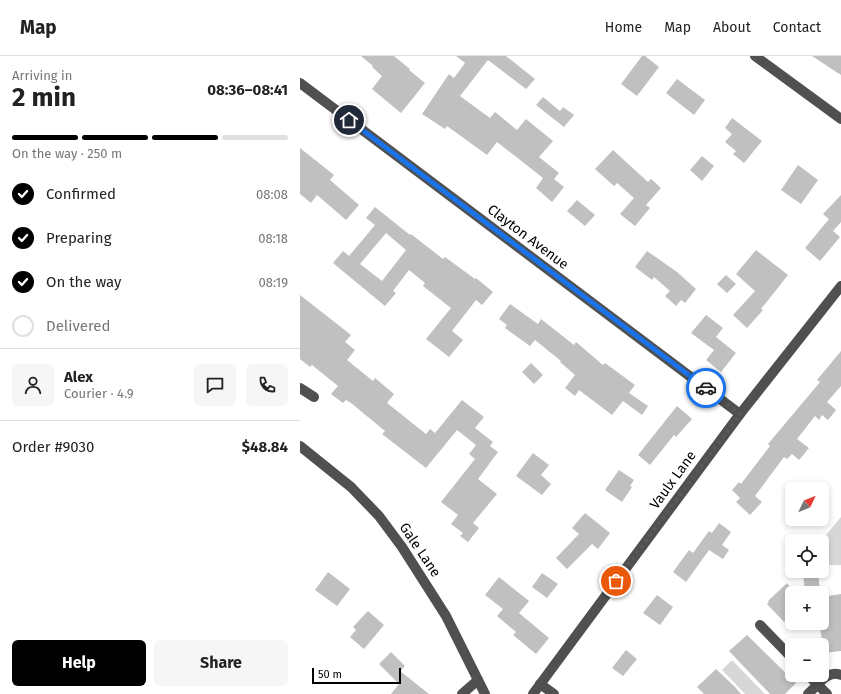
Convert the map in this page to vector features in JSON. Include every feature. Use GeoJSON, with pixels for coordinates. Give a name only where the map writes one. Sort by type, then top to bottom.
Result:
{"type":"FeatureCollection","features":[{"type":"Feature","properties":{"kind":"street"},"geometry":{"type":"LineString","coordinates":[[755,56],[841,119]]}},
{"type":"Feature","properties":{"kind":"street","name":"Clayton Avenue"},"geometry":{"type":"LineString","coordinates":[[300,84],[740,414]]}},
{"type":"Feature","properties":{"kind":"street","name":"Vaulx Lane"},"geometry":{"type":"LineString","coordinates":[[533,694],[740,414],[839,293]]}},
{"type":"Feature","properties":{"kind":"street"},"geometry":{"type":"LineString","coordinates":[[300,388],[314,398]]}},
{"type":"Feature","properties":{"kind":"street","name":"Gale Lane"},"geometry":{"type":"LineString","coordinates":[[300,446],[350,487],[379,516],[402,547],[446,616],[485,694]]}},
{"type":"Feature","properties":{"kind":"street"},"geometry":{"type":"LineString","coordinates":[[760,625],[785,651]]}},
{"type":"Feature","properties":{"kind":"street"},"geometry":{"type":"LineString","coordinates":[[808,694],[828,675],[836,673],[841,675]]}},
{"type":"Feature","properties":{"kind":"street"},"geometry":{"type":"LineString","coordinates":[[462,694],[478,680]]}},
{"type":"Feature","properties":{"kind":"street"},"geometry":{"type":"LineString","coordinates":[[815,682],[827,694]]}},
{"type":"Feature","properties":{"kind":"street"},"geometry":{"type":"LineString","coordinates":[[540,684],[554,694]]}},
{"type":"Feature","properties":{"kind":"shaded area"},"geometry":{"type":"Polygon","coordinates":[[[841,517],[841,565],[829,565],[829,534],[827,534],[841,517]]]}},
{"type":"Feature","properties":{"kind":"shaded area"},"geometry":{"type":"Polygon","coordinates":[[[732,660],[765,694],[745,694],[722,670],[732,660]]]}},
{"type":"Feature","properties":{"kind":"building"},"geometry":{"type":"Polygon","coordinates":[[[361,56],[394,56],[425,83],[401,113],[372,89],[382,76],[361,56]]]}},
{"type":"Feature","properties":{"kind":"building"},"geometry":{"type":"Polygon","coordinates":[[[456,56],[506,56],[535,79],[526,89],[488,60],[460,96],[490,118],[495,112],[517,130],[526,119],[553,141],[539,157],[559,173],[554,179],[564,187],[552,202],[536,188],[543,178],[497,142],[487,155],[447,126],[445,129],[422,114],[449,74],[454,78],[465,63],[456,56]]]}},
{"type":"Feature","properties":{"kind":"building"},"geometry":{"type":"Polygon","coordinates":[[[642,56],[645,56],[659,67],[637,96],[621,84],[642,56]]]}},
{"type":"Feature","properties":{"kind":"building"},"geometry":{"type":"Polygon","coordinates":[[[812,56],[841,56],[841,75],[812,56]]]}},
{"type":"Feature","properties":{"kind":"building"},"geometry":{"type":"Polygon","coordinates":[[[677,79],[705,100],[694,115],[666,93],[677,79]]]}},
{"type":"Feature","properties":{"kind":"building"},"geometry":{"type":"Polygon","coordinates":[[[543,97],[560,111],[563,107],[574,115],[564,127],[536,105],[543,97]]]}},
{"type":"Feature","properties":{"kind":"building"},"geometry":{"type":"Polygon","coordinates":[[[732,118],[762,141],[744,163],[733,154],[736,151],[725,142],[732,134],[725,128],[732,118]]]}},
{"type":"Feature","properties":{"kind":"building"},"geometry":{"type":"Polygon","coordinates":[[[300,148],[334,175],[330,180],[359,205],[346,220],[317,195],[311,203],[300,194],[300,148]]]}},
{"type":"Feature","properties":{"kind":"building"},"geometry":{"type":"Polygon","coordinates":[[[613,150],[648,182],[651,179],[661,188],[646,205],[650,208],[635,226],[620,214],[634,198],[617,183],[614,186],[595,169],[613,150]]]}},
{"type":"Feature","properties":{"kind":"building"},"geometry":{"type":"Polygon","coordinates":[[[702,156],[714,166],[702,181],[690,170],[702,156]]]}},
{"type":"Feature","properties":{"kind":"building"},"geometry":{"type":"Polygon","coordinates":[[[798,165],[818,180],[801,204],[781,190],[798,165]]]}},
{"type":"Feature","properties":{"kind":"building"},"geometry":{"type":"Polygon","coordinates":[[[841,195],[841,222],[833,231],[840,237],[820,261],[805,248],[829,219],[823,214],[841,195]]]}},
{"type":"Feature","properties":{"kind":"building"},"geometry":{"type":"Polygon","coordinates":[[[577,200],[595,215],[585,226],[567,211],[577,200]]]}},
{"type":"Feature","properties":{"kind":"building"},"geometry":{"type":"Polygon","coordinates":[[[375,207],[443,259],[445,257],[475,279],[476,278],[493,292],[482,305],[476,300],[452,331],[463,340],[449,357],[426,339],[451,308],[423,286],[425,283],[409,270],[393,291],[396,293],[385,306],[333,263],[343,251],[349,256],[375,225],[366,218],[375,207]],[[386,233],[360,264],[382,281],[406,250],[386,233]]]}},
{"type":"Feature","properties":{"kind":"building"},"geometry":{"type":"Polygon","coordinates":[[[756,250],[788,275],[761,309],[763,310],[747,328],[733,315],[755,291],[736,274],[756,250]]]}},
{"type":"Feature","properties":{"kind":"building"},"geometry":{"type":"Polygon","coordinates":[[[647,251],[677,272],[696,289],[685,303],[681,300],[676,306],[665,296],[670,291],[654,277],[652,280],[635,267],[647,251]]]}},
{"type":"Feature","properties":{"kind":"building"},"geometry":{"type":"Polygon","coordinates":[[[726,275],[736,284],[727,293],[717,284],[726,275]]]}},
{"type":"Feature","properties":{"kind":"building"},"geometry":{"type":"Polygon","coordinates":[[[300,295],[351,335],[345,342],[355,350],[347,360],[373,381],[375,378],[394,394],[387,403],[426,434],[430,429],[435,433],[462,400],[484,417],[475,428],[493,442],[490,446],[498,452],[478,479],[497,494],[473,523],[479,528],[468,542],[460,536],[463,533],[451,524],[458,515],[441,502],[475,459],[469,454],[476,445],[457,430],[426,468],[382,434],[385,431],[351,403],[346,400],[343,403],[331,394],[338,386],[312,365],[310,367],[300,359],[300,295]]]}},
{"type":"Feature","properties":{"kind":"building"},"geometry":{"type":"Polygon","coordinates":[[[510,304],[538,324],[541,319],[574,345],[576,342],[603,365],[605,363],[635,385],[629,393],[648,406],[642,415],[623,401],[612,415],[579,390],[575,396],[565,388],[575,375],[560,362],[561,361],[535,340],[530,346],[505,328],[507,325],[499,319],[510,304]]]}},
{"type":"Feature","properties":{"kind":"building"},"geometry":{"type":"Polygon","coordinates":[[[706,315],[723,328],[716,337],[736,353],[721,372],[706,360],[714,350],[691,333],[706,315]]]}},
{"type":"Feature","properties":{"kind":"building"},"geometry":{"type":"Polygon","coordinates":[[[841,351],[841,386],[827,402],[836,410],[828,420],[822,415],[819,420],[815,416],[797,439],[809,448],[799,460],[792,454],[787,459],[784,457],[755,496],[762,502],[750,515],[736,502],[740,498],[732,490],[739,482],[741,484],[770,446],[768,444],[820,382],[817,380],[841,351]]]}},
{"type":"Feature","properties":{"kind":"building"},"geometry":{"type":"Polygon","coordinates":[[[531,363],[543,375],[534,384],[522,372],[531,363]]]}},
{"type":"Feature","properties":{"kind":"building"},"geometry":{"type":"Polygon","coordinates":[[[677,406],[692,419],[676,437],[674,435],[650,465],[638,455],[677,406]]]}},
{"type":"Feature","properties":{"kind":"building"},"geometry":{"type":"Polygon","coordinates":[[[533,453],[549,465],[541,475],[551,484],[542,495],[516,476],[533,453]]]}},
{"type":"Feature","properties":{"kind":"building"},"geometry":{"type":"Polygon","coordinates":[[[619,470],[634,480],[630,486],[632,487],[622,502],[605,490],[619,470]]]}},
{"type":"Feature","properties":{"kind":"building"},"geometry":{"type":"Polygon","coordinates":[[[585,513],[610,533],[598,549],[592,544],[567,569],[556,558],[579,534],[572,528],[585,513]]]}},
{"type":"Feature","properties":{"kind":"building"},"geometry":{"type":"Polygon","coordinates":[[[719,523],[731,532],[722,545],[729,550],[723,559],[709,550],[686,582],[673,572],[689,550],[693,553],[709,531],[712,533],[719,523]]]}},
{"type":"Feature","properties":{"kind":"building"},"geometry":{"type":"Polygon","coordinates":[[[328,572],[350,589],[337,606],[315,590],[328,572]]]}},
{"type":"Feature","properties":{"kind":"building"},"geometry":{"type":"Polygon","coordinates":[[[542,573],[558,584],[547,598],[532,587],[542,573]]]}},
{"type":"Feature","properties":{"kind":"building"},"geometry":{"type":"Polygon","coordinates":[[[499,577],[529,601],[519,613],[549,638],[536,654],[513,635],[516,632],[497,616],[503,609],[485,595],[499,577]]]}},
{"type":"Feature","properties":{"kind":"building"},"geometry":{"type":"Polygon","coordinates":[[[804,578],[819,578],[819,586],[804,586],[804,578]]]}},
{"type":"Feature","properties":{"kind":"building"},"geometry":{"type":"Polygon","coordinates":[[[787,583],[790,586],[785,586],[784,622],[767,604],[769,602],[768,601],[787,583]]]}},
{"type":"Feature","properties":{"kind":"building"},"geometry":{"type":"Polygon","coordinates":[[[841,594],[841,651],[829,652],[829,638],[822,638],[820,630],[829,630],[829,596],[841,594]]]}},
{"type":"Feature","properties":{"kind":"building"},"geometry":{"type":"Polygon","coordinates":[[[657,595],[673,607],[660,625],[643,613],[657,595]]]}},
{"type":"Feature","properties":{"kind":"building"},"geometry":{"type":"Polygon","coordinates":[[[368,611],[384,625],[364,649],[350,637],[356,630],[353,627],[368,611]]]}},
{"type":"Feature","properties":{"kind":"building"},"geometry":{"type":"Polygon","coordinates":[[[747,635],[785,672],[785,682],[796,683],[785,694],[770,694],[729,651],[747,635]]]}},
{"type":"Feature","properties":{"kind":"building"},"geometry":{"type":"Polygon","coordinates":[[[626,650],[637,659],[623,676],[612,668],[626,650]]]}},
{"type":"Feature","properties":{"kind":"building"},"geometry":{"type":"Polygon","coordinates":[[[391,652],[405,666],[400,671],[429,694],[391,694],[399,684],[379,664],[391,652]]]}},
{"type":"Feature","properties":{"kind":"building"},"geometry":{"type":"Polygon","coordinates":[[[716,669],[741,694],[704,694],[697,687],[716,669]]]}},
{"type":"Feature","properties":{"kind":"way so far"},"geometry":{"type":"LineString","coordinates":[[616,581],[740,414],[706,388]]}},
{"type":"Feature","properties":{"kind":"route"},"geometry":{"type":"LineString","coordinates":[[349,120],[706,388]]}}]}
